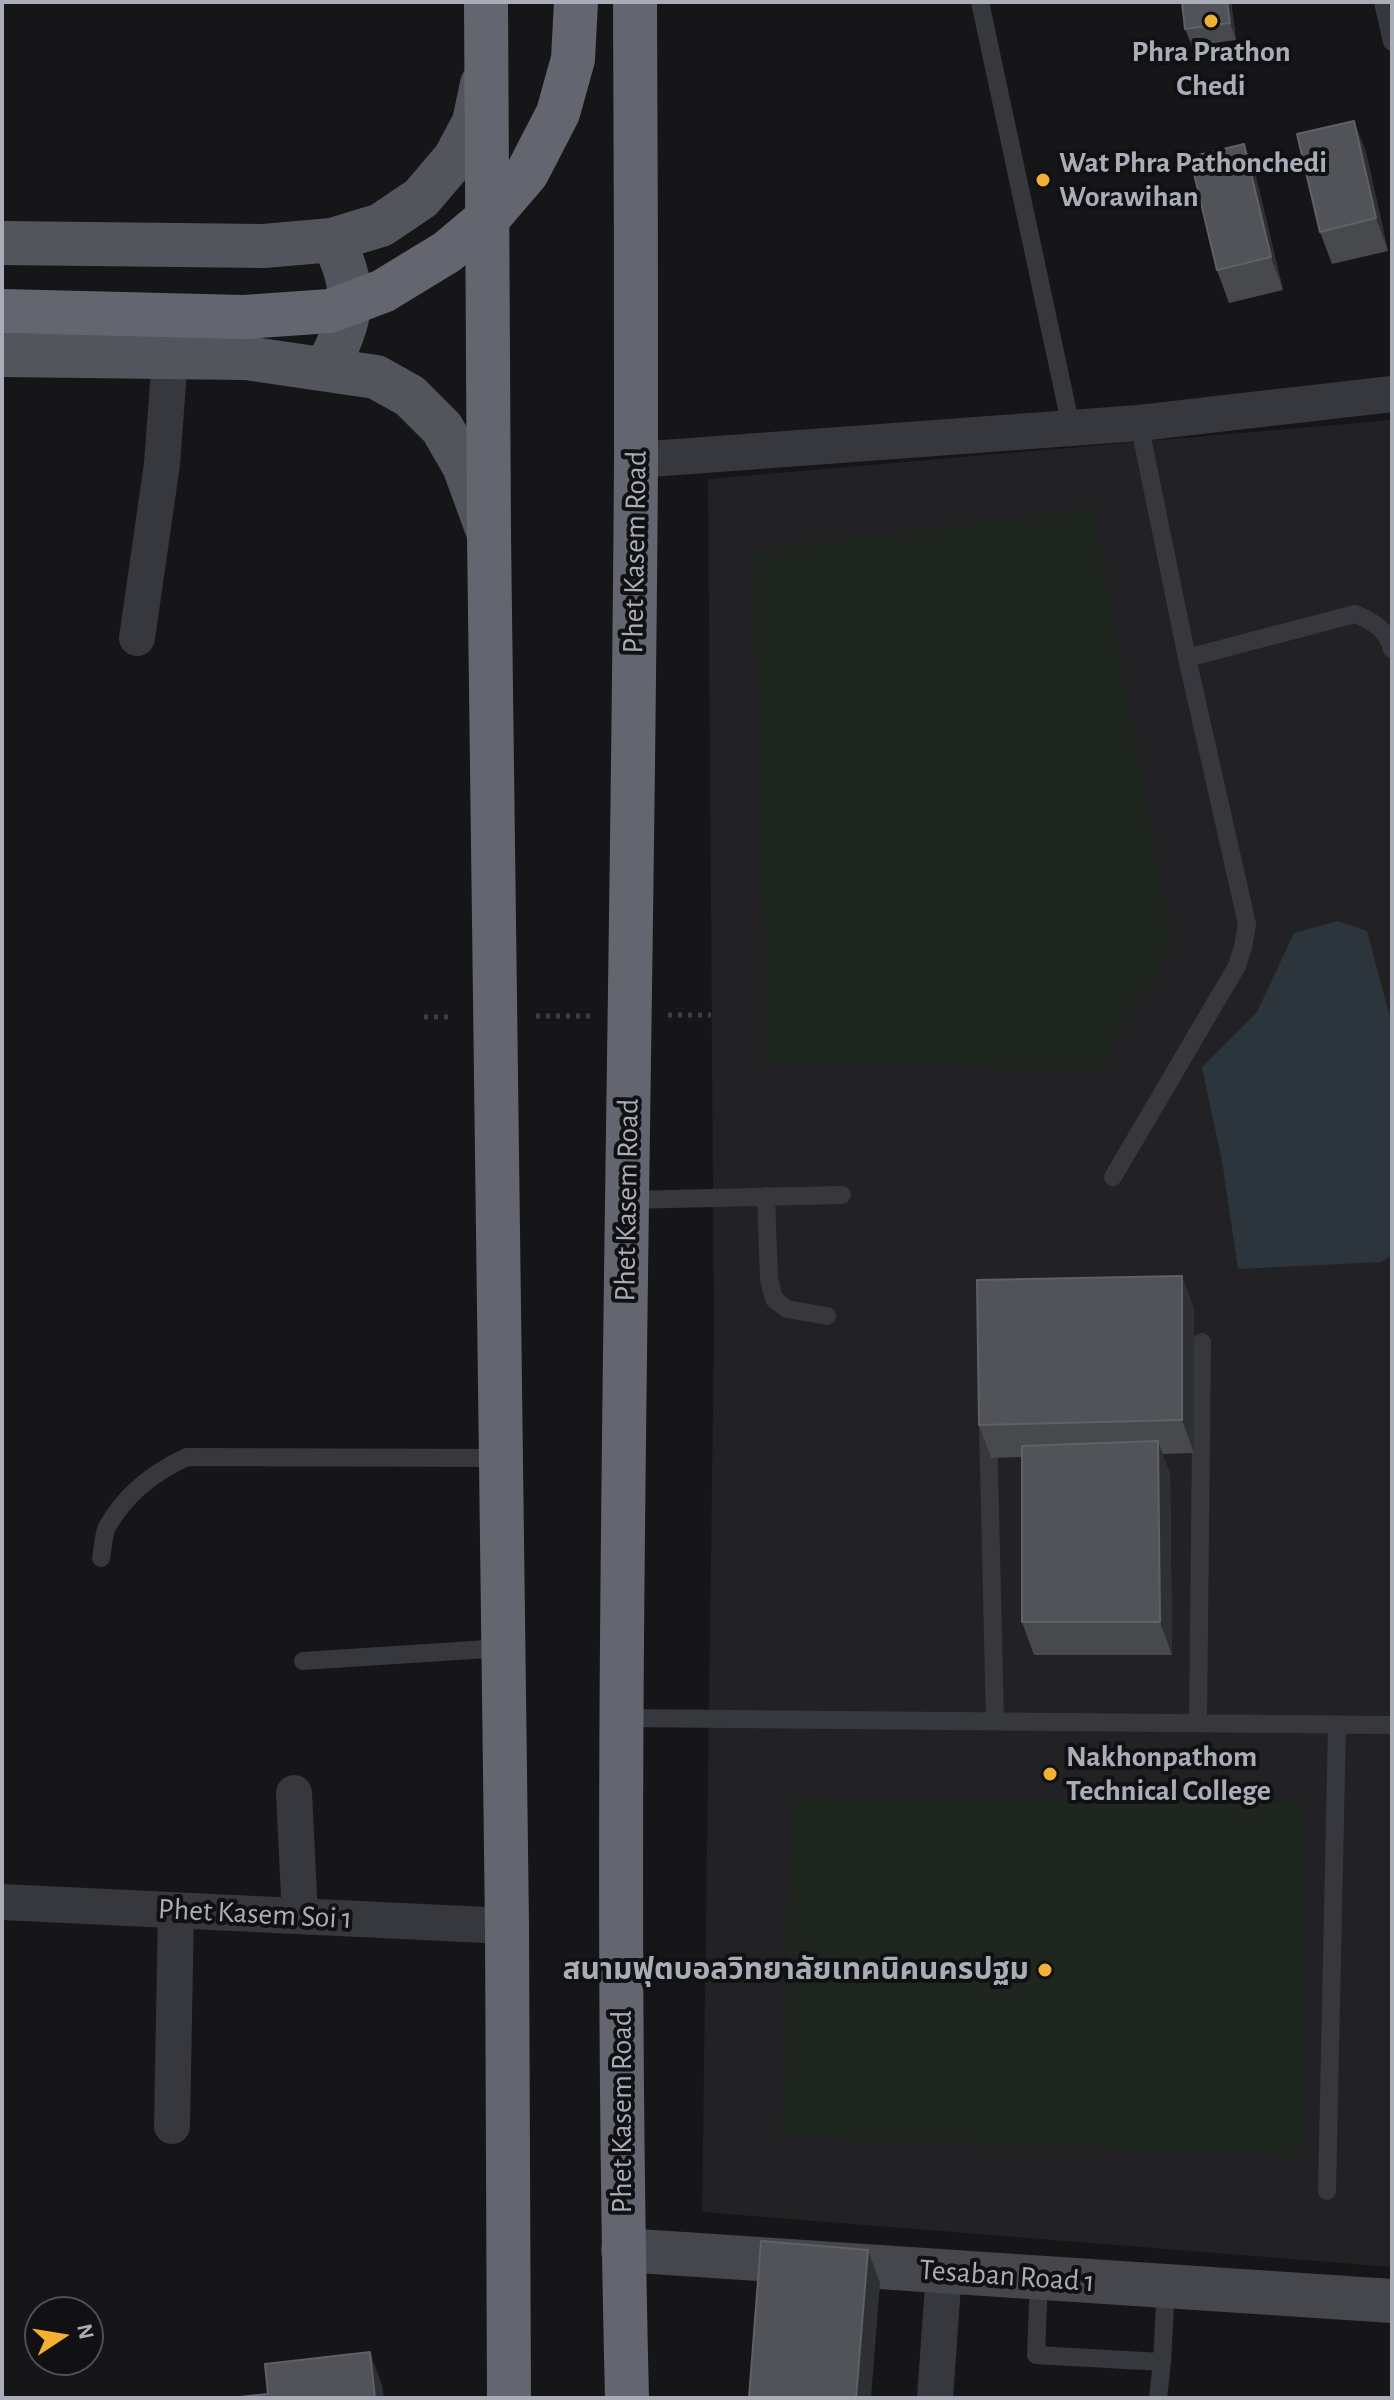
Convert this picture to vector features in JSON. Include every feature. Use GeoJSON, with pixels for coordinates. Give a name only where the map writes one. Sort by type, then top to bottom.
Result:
{"type":"FeatureCollection","features":[{"type":"Feature","properties":{"kind":"highway"},"geometry":{"type":"LineString","coordinates":[[486,2],[489,535],[507,1926],[509,2398]]}},
{"type":"Feature","properties":{"kind":"highway"},"geometry":{"type":"LineString","coordinates":[[2,311],[244,317],[330,311],[383,291],[447,252],[491,215],[527,173],[558,113],[573,59],[576,2]]}},
{"type":"Feature","properties":{"kind":"highway","name":"Phet Kasem Road"},"geometry":{"type":"LineString","coordinates":[[627,2398],[623,2250],[620,1718],[636,460],[635,2]]}},
{"type":"Feature","properties":{"kind":"main road"},"geometry":{"type":"LineString","coordinates":[[2,243],[264,246],[332,240],[381,225],[421,198],[455,158],[474,122],[487,63]]}},
{"type":"Feature","properties":{"kind":"main road"},"geometry":{"type":"LineString","coordinates":[[326,369],[348,322],[348,277],[332,240]]}},
{"type":"Feature","properties":{"kind":"main road"},"geometry":{"type":"LineString","coordinates":[[2,355],[246,358],[376,377],[410,396],[442,428],[464,466],[489,535]]}},
{"type":"Feature","properties":{"kind":"street"},"geometry":{"type":"LineString","coordinates":[[137,638],[162,464],[170,357]]}},
{"type":"Feature","properties":{"kind":"street"},"geometry":{"type":"LineString","coordinates":[[636,460],[1139,423],[1392,394]]}},
{"type":"Feature","properties":{"kind":"street"},"geometry":{"type":"LineString","coordinates":[[294,1793],[300,1916]]}},
{"type":"Feature","properties":{"kind":"street","name":"Phet Kasem Soi 1"},"geometry":{"type":"LineString","coordinates":[[2,1902],[507,1926]]}},
{"type":"Feature","properties":{"kind":"street"},"geometry":{"type":"LineString","coordinates":[[172,2126],[176,1911]]}},
{"type":"Feature","properties":{"kind":"street","name":"Tesaban Road 1"},"geometry":{"type":"LineString","coordinates":[[623,2250],[1392,2301]]}},
{"type":"Feature","properties":{"kind":"street"},"geometry":{"type":"LineString","coordinates":[[935,2398],[944,2271]]}},
{"type":"Feature","properties":{"kind":"lane"},"geometry":{"type":"LineString","coordinates":[[980,2],[1071,427]]}},
{"type":"Feature","properties":{"kind":"lane"},"geometry":{"type":"LineString","coordinates":[[1383,2],[1392,42]]}},
{"type":"Feature","properties":{"kind":"lane"},"geometry":{"type":"LineString","coordinates":[[1113,1177],[1237,966],[1247,924],[1187,658],[1139,423]]}},
{"type":"Feature","properties":{"kind":"lane"},"geometry":{"type":"LineString","coordinates":[[1187,658],[1355,614],[1375,623],[1390,640],[1392,649]]}},
{"type":"Feature","properties":{"kind":"lane"},"geometry":{"type":"LineString","coordinates":[[627,1200],[842,1195]]}},
{"type":"Feature","properties":{"kind":"lane"},"geometry":{"type":"LineString","coordinates":[[766,1196],[769,1279],[774,1299],[787,1309],[827,1316]]}},
{"type":"Feature","properties":{"kind":"lane"},"geometry":{"type":"LineString","coordinates":[[1198,1723],[1202,1342]]}},
{"type":"Feature","properties":{"kind":"lane"},"geometry":{"type":"LineString","coordinates":[[988,1403],[995,1721]]}},
{"type":"Feature","properties":{"kind":"lane"},"geometry":{"type":"LineString","coordinates":[[101,1558],[106,1530],[132,1494],[162,1469],[187,1457],[500,1458]]}},
{"type":"Feature","properties":{"kind":"lane"},"geometry":{"type":"LineString","coordinates":[[303,1661],[503,1648]]}},
{"type":"Feature","properties":{"kind":"lane"},"geometry":{"type":"LineString","coordinates":[[620,1718],[1392,1725]]}},
{"type":"Feature","properties":{"kind":"lane"},"geometry":{"type":"LineString","coordinates":[[1327,2191],[1337,1725]]}},
{"type":"Feature","properties":{"kind":"lane"},"geometry":{"type":"LineString","coordinates":[[1039,2278],[1036,2355],[1162,2362]]}},
{"type":"Feature","properties":{"kind":"lane"},"geometry":{"type":"LineString","coordinates":[[1158,2398],[1166,2287]]}},
{"type":"Feature","properties":{"kind":"path"},"geometry":{"type":"LineString","coordinates":[[664,1015],[711,1015]]}},
{"type":"Feature","properties":{"kind":"path"},"geometry":{"type":"LineString","coordinates":[[536,1016],[600,1016]]}},
{"type":"Feature","properties":{"kind":"path"},"geometry":{"type":"LineString","coordinates":[[424,1017],[456,1017]]}},
{"type":"Feature","properties":{"kind":"shaded area"},"geometry":{"type":"Polygon","coordinates":[[[1392,420],[1392,2267],[702,2212],[714,1336],[708,479],[1392,420]]]}},
{"type":"Feature","properties":{"kind":"shaded area"},"geometry":{"type":"Polygon","coordinates":[[[1093,509],[1172,944],[1099,1070],[767,1062],[754,551],[1093,509]]]}},
{"type":"Feature","properties":{"kind":"shaded area"},"geometry":{"type":"Polygon","coordinates":[[[1338,921],[1367,931],[1392,1025],[1392,1255],[1381,1262],[1238,1269],[1222,1161],[1202,1067],[1257,1012],[1294,933],[1338,921]]]}},
{"type":"Feature","properties":{"kind":"shaded area","name":"สนามฟุตบอลวิทยาลัยเทคนิคนครปฐม"},"geometry":{"type":"Polygon","coordinates":[[[791,1797],[1304,1803],[1302,2156],[783,2137],[791,1797]]]}},
{"type":"Feature","properties":{"kind":"building"},"geometry":{"type":"Polygon","coordinates":[[[1182,2],[1227,2],[1230,23],[1185,29],[1182,2]]]}},
{"type":"Feature","properties":{"kind":"building"},"geometry":{"type":"Polygon","coordinates":[[[1354,121],[1376,218],[1320,232],[1297,134],[1354,121]]]}},
{"type":"Feature","properties":{"kind":"building"},"geometry":{"type":"Polygon","coordinates":[[[1244,144],[1271,257],[1217,270],[1190,157],[1244,144]]]}},
{"type":"Feature","properties":{"kind":"building"},"geometry":{"type":"Polygon","coordinates":[[[1182,1276],[1182,1420],[979,1425],[977,1280],[1182,1276]]]}},
{"type":"Feature","properties":{"kind":"building"},"geometry":{"type":"Polygon","coordinates":[[[1158,1441],[1160,1622],[1022,1622],[1022,1446],[1158,1441]]]}},
{"type":"Feature","properties":{"kind":"building"},"geometry":{"type":"Polygon","coordinates":[[[761,2241],[868,2250],[856,2398],[749,2398],[761,2241]]]}},
{"type":"Feature","properties":{"kind":"building"},"geometry":{"type":"Polygon","coordinates":[[[370,2352],[375,2398],[229,2398],[268,2394],[265,2364],[370,2352]]]}},
{"type":"Feature","properties":{"kind":"place","name":"Phra Prathon Chedi"},"geometry":{"type":"Point","coordinates":[1211,21]}},
{"type":"Feature","properties":{"kind":"place","name":"Wat Phra Pathonchedi Worawihan"},"geometry":{"type":"Point","coordinates":[1043,180]}},
{"type":"Feature","properties":{"kind":"place","name":"Nakhonpathom Technical College"},"geometry":{"type":"Point","coordinates":[1050,1774]}},
{"type":"Feature","properties":{"kind":"place","name":"สนามฟุตบอลวิทยาลัยเทคนิคนครปฐม"},"geometry":{"type":"Point","coordinates":[1045,1970]}}]}
